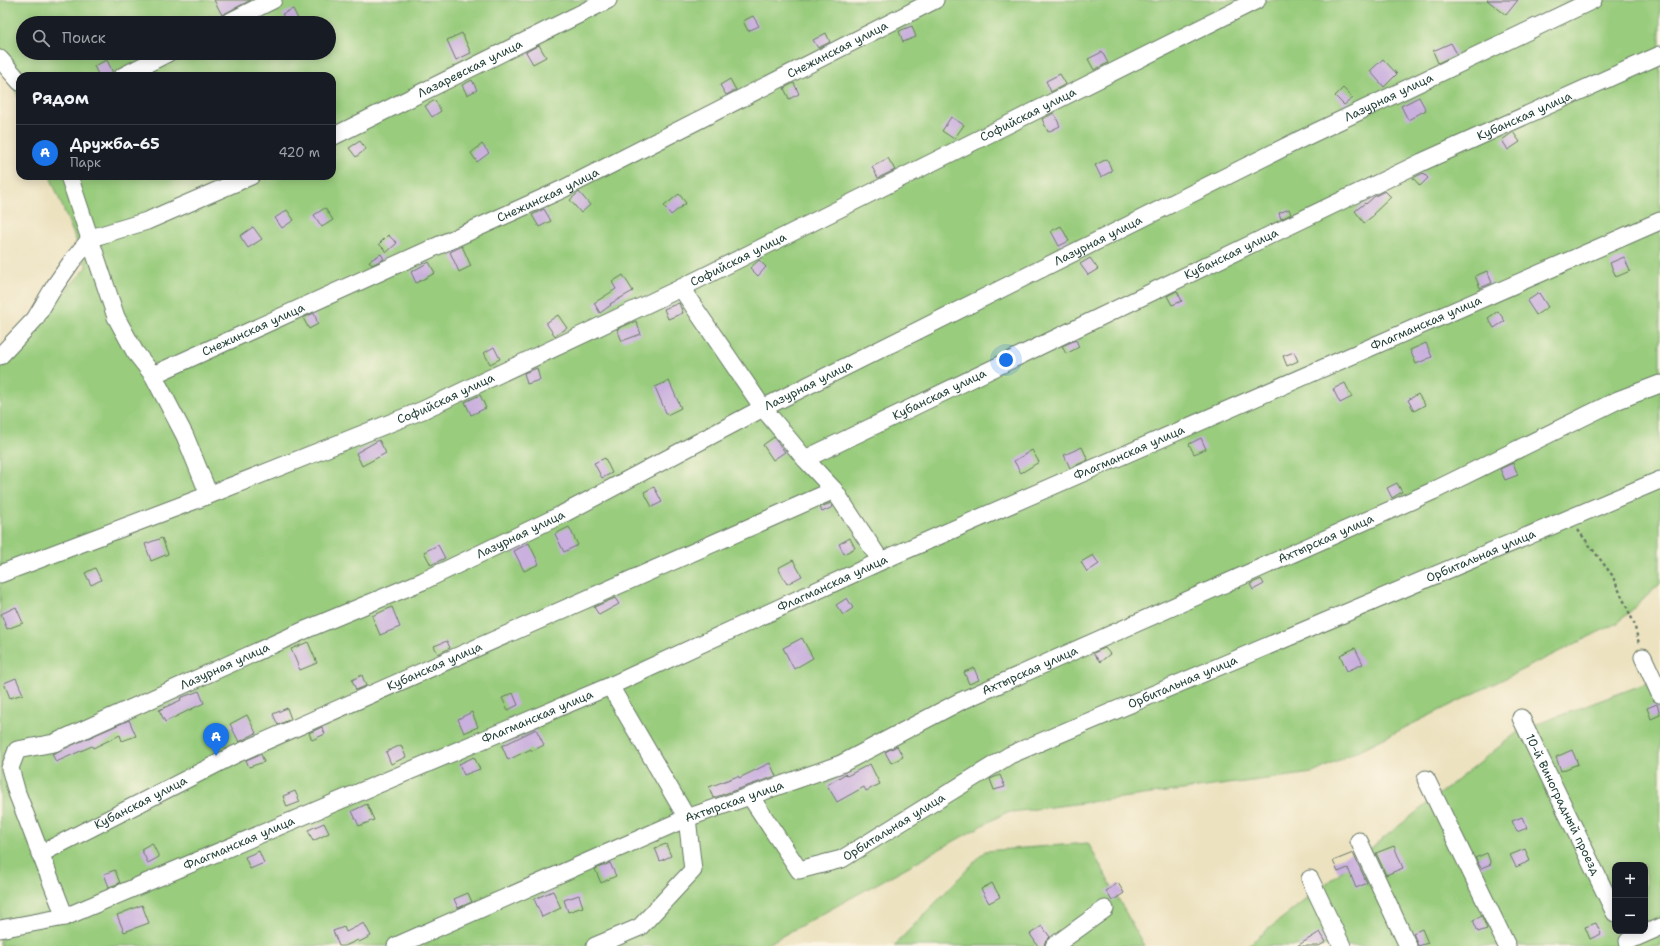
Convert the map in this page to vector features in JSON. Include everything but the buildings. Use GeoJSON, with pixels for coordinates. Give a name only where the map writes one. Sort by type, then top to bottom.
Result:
{"type":"FeatureCollection","features":[{"type":"Feature","properties":{"kind":"lane"},"geometry":{"type":"LineString","coordinates":[[242,16],[273,0]]}},
{"type":"Feature","properties":{"kind":"lane","name":"Лазаревская улица"},"geometry":{"type":"LineString","coordinates":[[336,135],[608,0]]}},
{"type":"Feature","properties":{"kind":"lane","name":"Снежинская улица"},"geometry":{"type":"LineString","coordinates":[[153,375],[563,189],[935,0]]}},
{"type":"Feature","properties":{"kind":"lane","name":"Софийская улица"},"geometry":{"type":"LineString","coordinates":[[0,574],[209,495],[423,410],[682,288],[1257,0]]}},
{"type":"Feature","properties":{"kind":"lane","name":"Лазурная улица"},"geometry":{"type":"LineString","coordinates":[[40,854],[17,793],[10,768],[17,750],[54,743],[304,630],[423,581],[561,515],[763,408],[1297,141],[1593,0]]}},
{"type":"Feature","properties":{"kind":"lane","name":"Кубанская улица"},"geometry":{"type":"LineString","coordinates":[[805,459],[1422,162],[1659,56]]}},
{"type":"Feature","properties":{"kind":"lane"},"geometry":{"type":"LineString","coordinates":[[0,59],[16,77]]}},
{"type":"Feature","properties":{"kind":"lane"},"geometry":{"type":"LineString","coordinates":[[131,72],[154,60]]}},
{"type":"Feature","properties":{"kind":"lane"},"geometry":{"type":"LineString","coordinates":[[70,180],[91,238],[116,317],[135,352],[153,375],[185,436],[209,495]]}},
{"type":"Feature","properties":{"kind":"lane"},"geometry":{"type":"LineString","coordinates":[[0,356],[35,319],[65,271],[91,238],[147,221],[242,180]]}},
{"type":"Feature","properties":{"kind":"lane","name":"Флагманская улица"},"geometry":{"type":"LineString","coordinates":[[0,929],[65,917],[610,686],[881,561],[1660,221]]}},
{"type":"Feature","properties":{"kind":"lane"},"geometry":{"type":"LineString","coordinates":[[682,288],[763,408],[805,459],[834,490],[881,561]]}},
{"type":"Feature","properties":{"kind":"lane","name":"Ахтырская улица"},"geometry":{"type":"LineString","coordinates":[[396,946],[687,818],[841,764],[959,702],[1433,491],[1618,400],[1660,384]]}},
{"type":"Feature","properties":{"kind":"lane","name":"Орбитальная улица"},"geometry":{"type":"LineString","coordinates":[[750,796],[799,870],[842,859],[1010,755],[1660,480]]}},
{"type":"Feature","properties":{"kind":"lane","name":"Кубанская улица"},"geometry":{"type":"LineString","coordinates":[[40,854],[236,754],[834,490]]}},
{"type":"Feature","properties":{"kind":"lane"},"geometry":{"type":"LineString","coordinates":[[1643,657],[1660,694]]}},
{"type":"Feature","properties":{"kind":"lane"},"geometry":{"type":"LineString","coordinates":[[595,946],[640,927],[693,870],[687,818],[610,686]]}},
{"type":"Feature","properties":{"kind":"lane","name":"10-й Виноградный проезд"},"geometry":{"type":"LineString","coordinates":[[1522,718],[1612,907]]}},
{"type":"Feature","properties":{"kind":"lane"},"geometry":{"type":"LineString","coordinates":[[1426,779],[1507,946]]}},
{"type":"Feature","properties":{"kind":"lane"},"geometry":{"type":"LineString","coordinates":[[1359,841],[1408,946]]}},
{"type":"Feature","properties":{"kind":"lane"},"geometry":{"type":"LineString","coordinates":[[40,854],[65,917]]}},
{"type":"Feature","properties":{"kind":"lane"},"geometry":{"type":"LineString","coordinates":[[1310,879],[1342,946]]}},
{"type":"Feature","properties":{"kind":"lane"},"geometry":{"type":"LineString","coordinates":[[1054,946],[1105,909]]}},
{"type":"Feature","properties":{"kind":"lane"},"geometry":{"type":"LineString","coordinates":[[1627,939],[1660,927]]}},
{"type":"Feature","properties":{"kind":"path"},"geometry":{"type":"LineString","coordinates":[[1570,518],[1612,576],[1634,623],[1643,657]]}},
{"type":"Feature","properties":{"kind":"green space"},"geometry":{"type":"Polygon","coordinates":[[[0,0],[1660,0],[1660,584],[1619,622],[1313,773],[1005,813],[764,946],[0,946],[0,362],[87,267],[52,180],[336,180],[336,72],[16,72],[16,92],[0,53],[0,0]]]}},
{"type":"Feature","properties":{"kind":"green space"},"geometry":{"type":"Polygon","coordinates":[[[1660,678],[1660,946],[1247,946],[1519,731],[1660,678]]]}},
{"type":"Feature","properties":{"kind":"green space"},"geometry":{"type":"Polygon","coordinates":[[[1088,843],[1144,946],[894,946],[985,851],[1088,843]]]}},
{"type":"Feature","properties":{"kind":"place","name":"Дружба-65"},"geometry":{"type":"Point","coordinates":[216,756]}}]}
